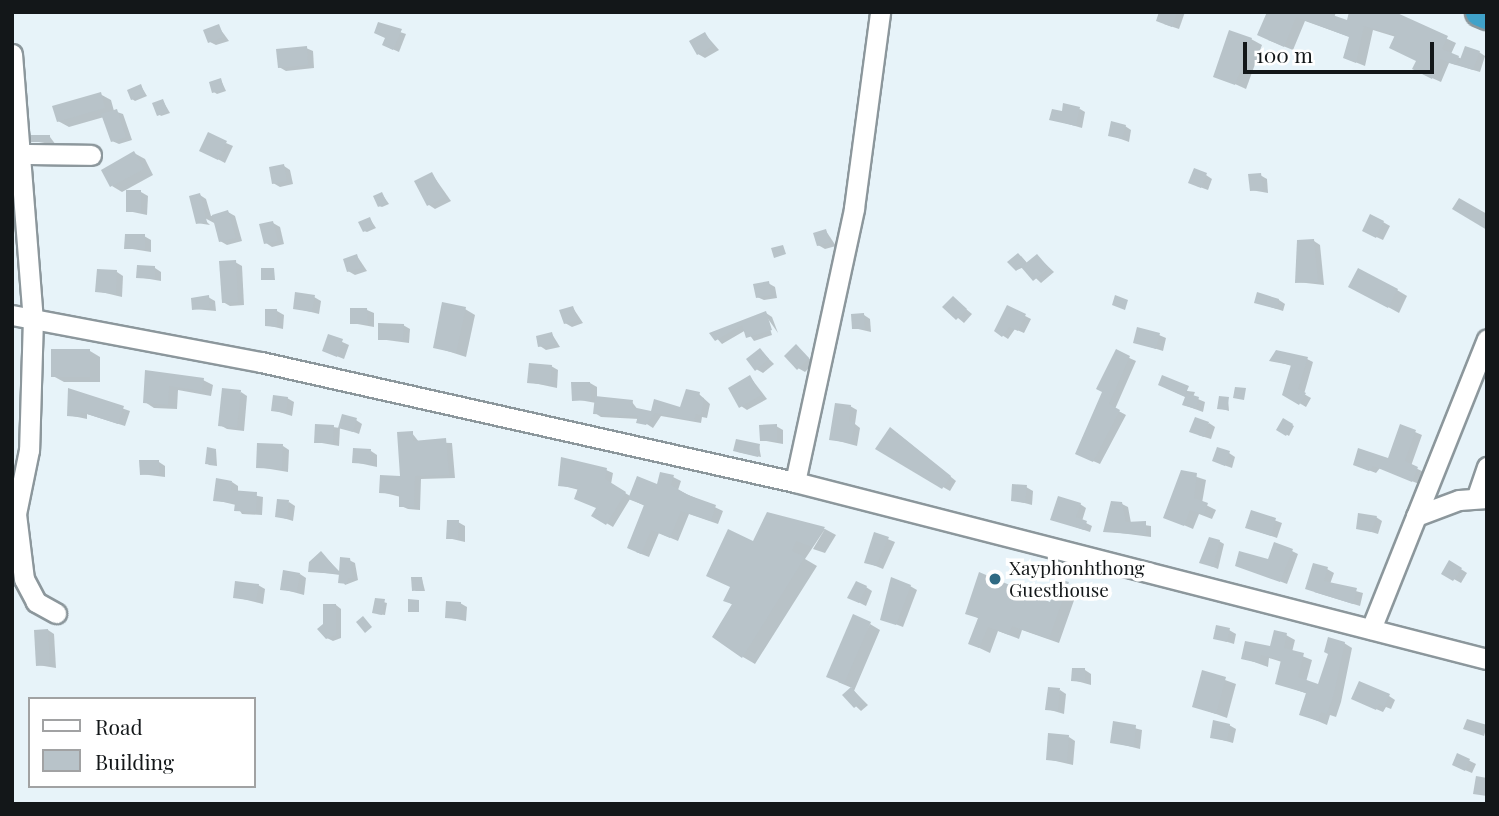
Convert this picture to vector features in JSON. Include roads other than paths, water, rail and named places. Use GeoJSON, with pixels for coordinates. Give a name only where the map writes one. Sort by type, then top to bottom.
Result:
{"type":"FeatureCollection","features":[{"type":"Feature","properties":{"kind":"highway"},"geometry":{"type":"LineString","coordinates":[[1480,12],[1487,15]]}},
{"type":"Feature","properties":{"kind":"street"},"geometry":{"type":"LineString","coordinates":[[795,482],[854,208],[880,12]]}},
{"type":"Feature","properties":{"kind":"street"},"geometry":{"type":"LineString","coordinates":[[12,54],[33,318],[29,450],[16,513],[24,579],[36,602],[56,613]]}},
{"type":"Feature","properties":{"kind":"street"},"geometry":{"type":"LineString","coordinates":[[20,154],[91,155]]}},
{"type":"Feature","properties":{"kind":"street"},"geometry":{"type":"LineString","coordinates":[[12,315],[261,362],[795,482],[1487,659]]}},
{"type":"Feature","properties":{"kind":"street"},"geometry":{"type":"LineString","coordinates":[[1371,629],[1487,339]]}},
{"type":"Feature","properties":{"kind":"street"},"geometry":{"type":"LineString","coordinates":[[1416,516],[1482,497],[1487,467]]}},
{"type":"Feature","properties":{"kind":"place","name":"Xayphonhthong Guesthouse"},"geometry":{"type":"Point","coordinates":[995,579]}}]}
